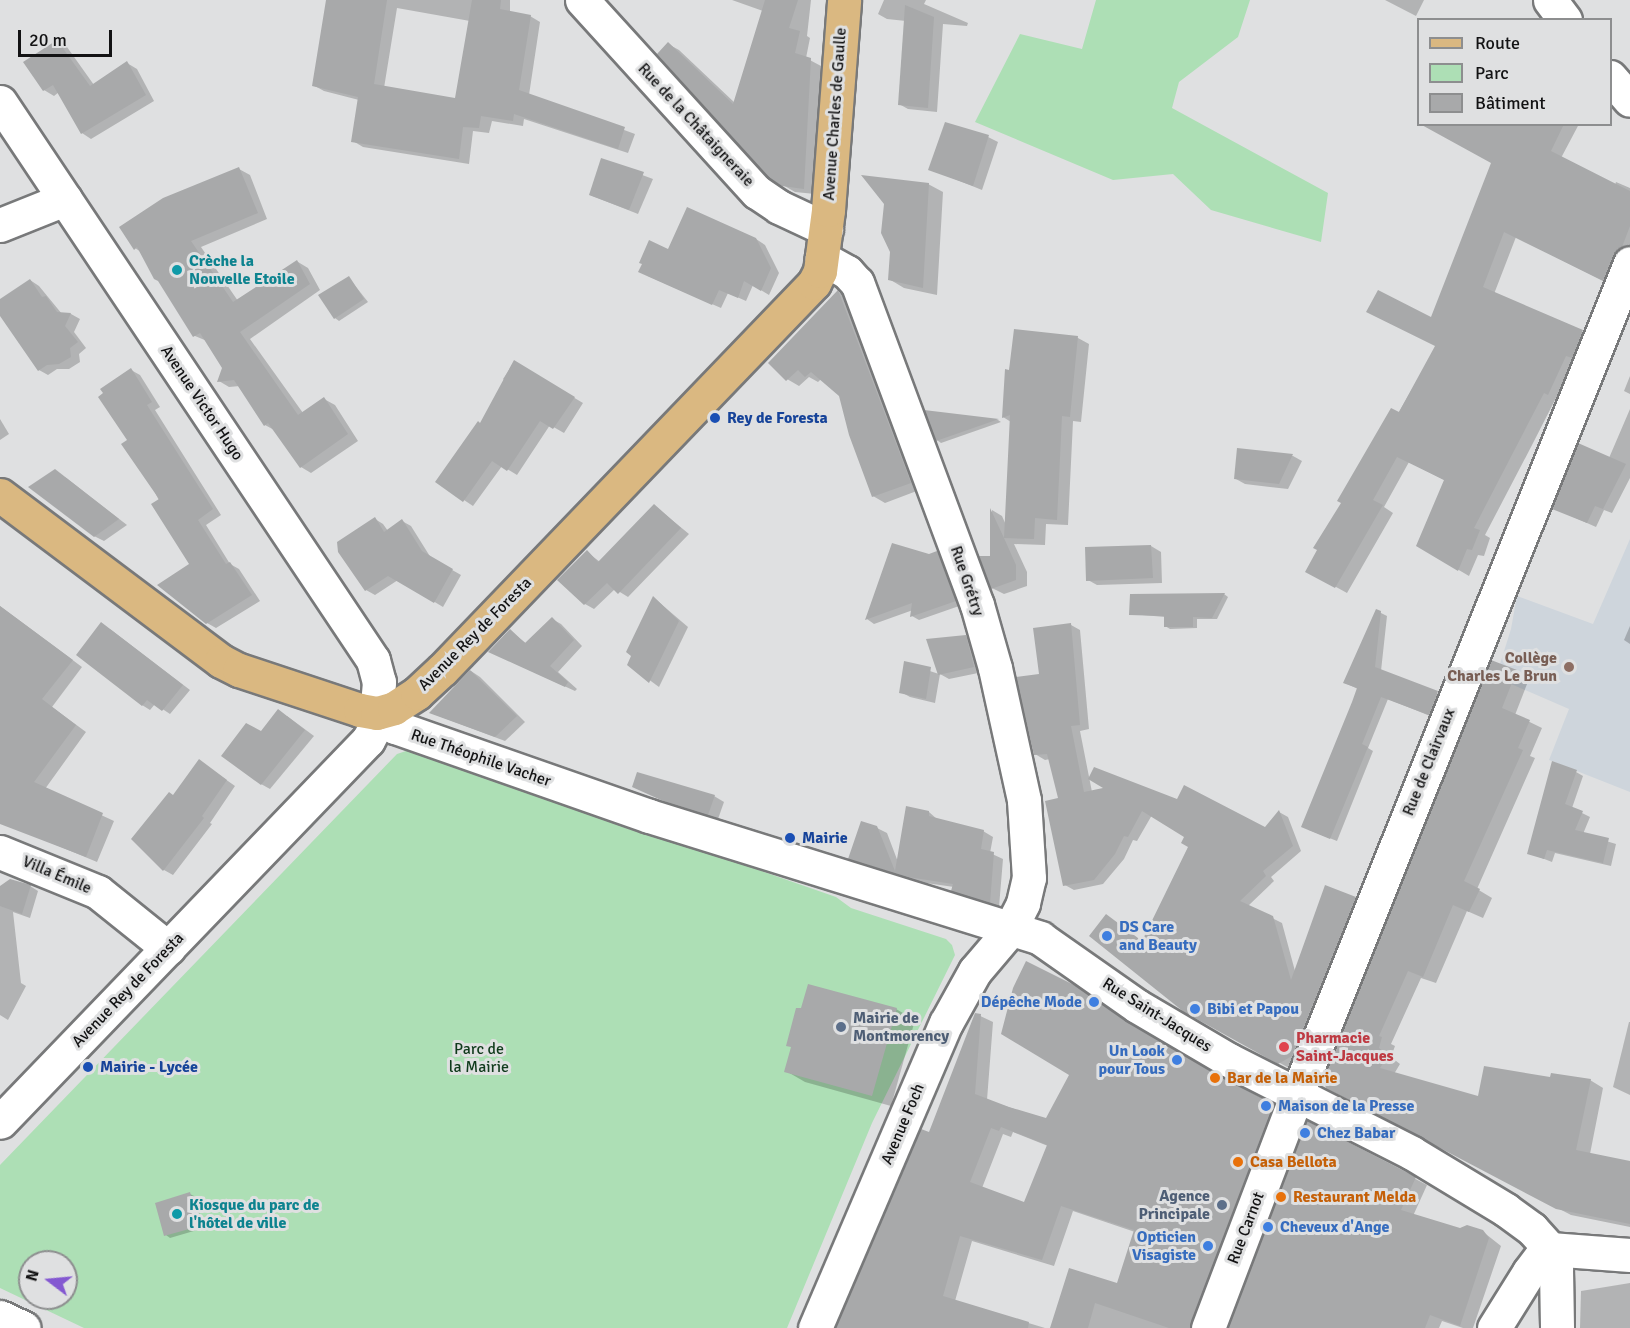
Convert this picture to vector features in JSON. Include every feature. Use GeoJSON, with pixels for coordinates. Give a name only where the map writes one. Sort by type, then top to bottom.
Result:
{"type":"FeatureCollection","features":[{"type":"Feature","properties":{"kind":"main road","name":"Avenue Charles de Gaulle"},"geometry":{"type":"LineString","coordinates":[[824,243],[844,0]]}},
{"type":"Feature","properties":{"kind":"main road","name":"Avenue Rey de Foresta"},"geometry":{"type":"LineString","coordinates":[[377,713],[385,712],[406,701],[442,670],[809,290],[818,277],[824,243]]}},
{"type":"Feature","properties":{"kind":"main road","name":"Rue Théophile Vacher"},"geometry":{"type":"LineString","coordinates":[[0,495],[221,661],[239,670],[324,699],[377,713]]}},
{"type":"Feature","properties":{"kind":"street","name":"Rue de la Châtaigneraie"},"geometry":{"type":"LineString","coordinates":[[582,0],[757,192],[824,243]]}},
{"type":"Feature","properties":{"kind":"street"},"geometry":{"type":"LineString","coordinates":[[1550,0],[1564,18]]}},
{"type":"Feature","properties":{"kind":"street"},"geometry":{"type":"LineString","coordinates":[[1612,78],[1630,100]]}},
{"type":"Feature","properties":{"kind":"street","name":"Avenue Victor Hugo"},"geometry":{"type":"LineString","coordinates":[[0,102],[373,660],[379,682],[377,713]]}},
{"type":"Feature","properties":{"kind":"street"},"geometry":{"type":"LineString","coordinates":[[0,225],[65,199]]}},
{"type":"Feature","properties":{"kind":"street","name":"Rue Grétry"},"geometry":{"type":"LineString","coordinates":[[824,243],[859,290],[977,605],[995,668],[1024,800],[1027,838],[1029,878],[1023,903],[1009,931]]}},
{"type":"Feature","properties":{"kind":"street","name":"Rue de Clairvaux"},"geometry":{"type":"LineString","coordinates":[[1296,1094],[1630,263]]}},
{"type":"Feature","properties":{"kind":"street","name":"Rue Théophile Vacher"},"geometry":{"type":"LineString","coordinates":[[377,713],[395,727],[628,809],[1009,931]]}},
{"type":"Feature","properties":{"kind":"street","name":"Avenue Rey de Foresta"},"geometry":{"type":"LineString","coordinates":[[0,1122],[368,740],[375,727],[377,713]]}},
{"type":"Feature","properties":{"kind":"street","name":"Villa Émile"},"geometry":{"type":"LineString","coordinates":[[0,852],[98,892],[168,948]]}},
{"type":"Feature","properties":{"kind":"street","name":"Rue Saint-Jacques"},"geometry":{"type":"LineString","coordinates":[[1009,931],[1040,938],[1137,1006],[1229,1060],[1412,1154],[1506,1210],[1532,1229],[1551,1249]]}},
{"type":"Feature","properties":{"kind":"street","name":"Avenue Foch"},"geometry":{"type":"LineString","coordinates":[[815,1328],[946,1023],[975,971],[1009,931]]}},
{"type":"Feature","properties":{"kind":"street","name":"Rue Carnot"},"geometry":{"type":"LineString","coordinates":[[1208,1328],[1296,1094]]}},
{"type":"Feature","properties":{"kind":"street"},"geometry":{"type":"LineString","coordinates":[[1494,1328],[1529,1272],[1541,1256],[1551,1249],[1630,1255]]}},
{"type":"Feature","properties":{"kind":"street"},"geometry":{"type":"LineString","coordinates":[[1551,1249],[1556,1269],[1557,1328]]}},
{"type":"Feature","properties":{"kind":"street"},"geometry":{"type":"LineString","coordinates":[[0,1317],[24,1328]]}},
{"type":"Feature","properties":{"kind":"shaded area","name":"Collège Charles Le Brun"},"geometry":{"type":"Polygon","coordinates":[[[1630,539],[1630,792],[1549,760],[1569,709],[1511,684],[1500,664],[1511,629],[1517,596],[1593,624],[1630,539]]]}},
{"type":"Feature","properties":{"kind":"green space"},"geometry":{"type":"Polygon","coordinates":[[[1096,0],[1250,0],[1238,37],[1179,82],[1172,108],[1328,193],[1321,242],[1211,210],[1173,174],[1113,180],[975,122],[1020,34],[1082,49],[1096,0]]]}},
{"type":"Feature","properties":{"kind":"green space","name":"Parc de la Mairie"},"geometry":{"type":"Polygon","coordinates":[[[412,749],[836,897],[851,908],[946,939],[952,945],[955,955],[872,1123],[787,1328],[84,1328],[46,1310],[78,1310],[78,1250],[18,1250],[18,1297],[0,1288],[0,1165],[397,754],[412,749]]]}},
{"type":"Feature","properties":{"kind":"building"},"geometry":{"type":"Polygon","coordinates":[[[326,0],[387,0],[374,84],[455,98],[472,0],[501,0],[500,9],[531,15],[519,90],[625,127],[618,149],[514,114],[513,121],[481,116],[479,128],[463,127],[459,159],[351,142],[358,97],[312,86],[326,0]]]}},
{"type":"Feature","properties":{"kind":"building"},"geometry":{"type":"Polygon","coordinates":[[[765,0],[798,0],[789,28],[800,31],[795,53],[811,58],[804,189],[782,186],[769,178],[657,54],[668,42],[733,104],[765,0]]]}},
{"type":"Feature","properties":{"kind":"building"},"geometry":{"type":"Polygon","coordinates":[[[905,5],[934,17],[928,108],[898,105],[905,5]]]}},
{"type":"Feature","properties":{"kind":"building"},"geometry":{"type":"Polygon","coordinates":[[[57,40],[90,86],[127,61],[146,95],[81,134],[53,85],[43,91],[23,62],[57,40]]]}},
{"type":"Feature","properties":{"kind":"building"},"geometry":{"type":"Polygon","coordinates":[[[945,122],[989,135],[973,186],[928,170],[945,122]]]}},
{"type":"Feature","properties":{"kind":"building"},"geometry":{"type":"Polygon","coordinates":[[[1424,126],[1563,126],[1551,151],[1630,191],[1630,226],[1622,247],[1613,256],[1603,281],[1504,232],[1483,287],[1583,330],[1572,358],[1566,356],[1548,395],[1544,393],[1474,528],[1480,530],[1472,550],[1467,549],[1458,571],[1416,546],[1444,480],[1397,457],[1373,500],[1383,505],[1335,588],[1305,572],[1317,550],[1313,548],[1341,503],[1337,501],[1391,408],[1399,412],[1435,346],[1366,312],[1378,290],[1431,317],[1491,163],[1424,126]]]}},
{"type":"Feature","properties":{"kind":"building"},"geometry":{"type":"Polygon","coordinates":[[[601,158],[644,172],[629,210],[589,195],[601,158]]]}},
{"type":"Feature","properties":{"kind":"building"},"geometry":{"type":"Polygon","coordinates":[[[239,167],[258,213],[191,241],[233,302],[297,260],[310,284],[240,332],[298,415],[324,397],[348,434],[300,468],[268,423],[264,426],[234,380],[217,382],[222,368],[200,333],[193,337],[158,281],[154,279],[137,247],[134,250],[119,227],[163,198],[239,167]]]}},
{"type":"Feature","properties":{"kind":"building"},"geometry":{"type":"Polygon","coordinates":[[[861,175],[929,183],[923,288],[888,280],[890,252],[881,233],[884,204],[861,175]]]}},
{"type":"Feature","properties":{"kind":"building"},"geometry":{"type":"Polygon","coordinates":[[[687,207],[756,238],[771,268],[761,291],[744,281],[738,298],[719,290],[712,305],[638,272],[642,264],[639,263],[649,240],[668,249],[687,207]]]}},
{"type":"Feature","properties":{"kind":"building"},"geometry":{"type":"Polygon","coordinates":[[[349,276],[364,299],[334,319],[318,295],[349,276]]]}},
{"type":"Feature","properties":{"kind":"building"},"geometry":{"type":"Polygon","coordinates":[[[30,279],[42,297],[46,296],[57,312],[71,313],[65,326],[78,342],[70,348],[71,357],[59,364],[47,365],[38,371],[0,316],[0,299],[30,279]]]}},
{"type":"Feature","properties":{"kind":"building"},"geometry":{"type":"Polygon","coordinates":[[[838,290],[911,483],[872,497],[849,435],[839,396],[811,372],[805,377],[798,370],[786,381],[768,363],[838,290]]]}},
{"type":"Feature","properties":{"kind":"building"},"geometry":{"type":"Polygon","coordinates":[[[1014,329],[1078,336],[1070,417],[1062,416],[1057,520],[1035,518],[1034,539],[1004,538],[1010,415],[1002,418],[1005,369],[1009,370],[1014,329]]]}},
{"type":"Feature","properties":{"kind":"building"},"geometry":{"type":"Polygon","coordinates":[[[514,360],[575,397],[553,429],[540,421],[507,471],[492,461],[463,502],[435,482],[478,421],[480,423],[514,360]]]}},
{"type":"Feature","properties":{"kind":"building"},"geometry":{"type":"Polygon","coordinates":[[[131,368],[152,402],[147,405],[213,509],[198,520],[226,564],[230,562],[252,595],[206,624],[157,585],[189,564],[151,504],[159,499],[121,444],[127,440],[98,397],[103,393],[100,389],[131,368]]]}},
{"type":"Feature","properties":{"kind":"building"},"geometry":{"type":"Polygon","coordinates":[[[924,410],[999,419],[936,441],[924,410]]]}},
{"type":"Feature","properties":{"kind":"building"},"geometry":{"type":"Polygon","coordinates":[[[1578,443],[1626,464],[1603,509],[1595,506],[1587,523],[1552,509],[1578,443]]]}},
{"type":"Feature","properties":{"kind":"building"},"geometry":{"type":"Polygon","coordinates":[[[1237,448],[1293,454],[1279,484],[1234,479],[1237,448]]]}},
{"type":"Feature","properties":{"kind":"building"},"geometry":{"type":"Polygon","coordinates":[[[55,469],[119,519],[94,537],[28,487],[55,469]]]}},
{"type":"Feature","properties":{"kind":"building"},"geometry":{"type":"Polygon","coordinates":[[[654,504],[681,528],[618,594],[607,583],[584,605],[557,580],[587,550],[598,562],[654,504]]]}},
{"type":"Feature","properties":{"kind":"building"},"geometry":{"type":"Polygon","coordinates":[[[990,508],[1016,565],[1016,580],[991,589],[979,556],[990,556],[990,508]]]}},
{"type":"Feature","properties":{"kind":"building"},"geometry":{"type":"Polygon","coordinates":[[[375,517],[384,532],[402,519],[422,551],[453,569],[434,603],[388,576],[365,591],[338,552],[337,542],[375,517]]]}},
{"type":"Feature","properties":{"kind":"building"},"geometry":{"type":"Polygon","coordinates":[[[892,543],[929,554],[937,551],[956,601],[910,617],[912,603],[865,620],[892,543]]]}},
{"type":"Feature","properties":{"kind":"building"},"geometry":{"type":"Polygon","coordinates":[[[1151,545],[1153,578],[1086,581],[1085,547],[1151,545]]]}},
{"type":"Feature","properties":{"kind":"building"},"geometry":{"type":"Polygon","coordinates":[[[1225,593],[1212,618],[1193,617],[1193,627],[1164,627],[1164,616],[1129,615],[1130,594],[1225,593]]]}},
{"type":"Feature","properties":{"kind":"building"},"geometry":{"type":"Polygon","coordinates":[[[653,596],[679,621],[649,683],[627,665],[631,656],[626,652],[653,596]]]}},
{"type":"Feature","properties":{"kind":"building"},"geometry":{"type":"Polygon","coordinates":[[[0,606],[73,660],[42,699],[76,725],[34,782],[103,813],[86,857],[0,824],[0,606]]]}},
{"type":"Feature","properties":{"kind":"building"},"geometry":{"type":"Polygon","coordinates":[[[1376,609],[1381,611],[1375,667],[1438,691],[1429,715],[1381,697],[1362,744],[1368,747],[1330,839],[1301,827],[1357,688],[1343,683],[1376,609]]]}},
{"type":"Feature","properties":{"kind":"building"},"geometry":{"type":"Polygon","coordinates":[[[552,617],[574,640],[550,666],[568,682],[565,687],[488,652],[510,629],[525,643],[552,617]]]}},
{"type":"Feature","properties":{"kind":"building"},"geometry":{"type":"Polygon","coordinates":[[[101,622],[183,685],[162,711],[147,700],[142,706],[76,655],[101,622]]]}},
{"type":"Feature","properties":{"kind":"building"},"geometry":{"type":"Polygon","coordinates":[[[1071,623],[1080,725],[1071,726],[1084,792],[1103,788],[1088,779],[1094,767],[1177,799],[1184,785],[1265,827],[1279,810],[1293,846],[1263,871],[1266,876],[1240,901],[1273,916],[1291,980],[1325,885],[1356,897],[1292,1056],[1278,1064],[1184,1012],[1089,936],[1106,914],[1142,941],[1188,847],[1181,843],[1184,837],[1142,811],[1128,837],[1124,836],[1115,854],[1094,880],[1063,886],[1045,801],[1058,798],[1047,754],[1034,755],[1016,677],[1039,674],[1033,628],[1071,623]]]}},
{"type":"Feature","properties":{"kind":"building"},"geometry":{"type":"Polygon","coordinates":[[[966,635],[974,667],[938,675],[926,639],[966,635]]]}},
{"type":"Feature","properties":{"kind":"building"},"geometry":{"type":"Polygon","coordinates":[[[1491,660],[1517,670],[1502,708],[1530,720],[1518,748],[1523,750],[1464,881],[1480,889],[1469,912],[1453,905],[1423,977],[1408,971],[1379,1036],[1382,1037],[1379,1048],[1388,1055],[1380,1068],[1478,1096],[1484,1066],[1550,1077],[1551,1073],[1591,1079],[1576,1150],[1630,1161],[1630,1224],[1556,1209],[1326,1088],[1323,1079],[1491,660]]]}},
{"type":"Feature","properties":{"kind":"building"},"geometry":{"type":"Polygon","coordinates":[[[904,661],[931,667],[926,699],[899,693],[904,661]]]}},
{"type":"Feature","properties":{"kind":"building"},"geometry":{"type":"Polygon","coordinates":[[[470,670],[517,716],[495,737],[429,713],[470,670]]]}},
{"type":"Feature","properties":{"kind":"building"},"geometry":{"type":"Polygon","coordinates":[[[278,709],[305,730],[261,785],[221,756],[246,723],[261,731],[278,709]]]}},
{"type":"Feature","properties":{"kind":"building"},"geometry":{"type":"Polygon","coordinates":[[[199,759],[227,780],[202,816],[204,818],[163,871],[131,839],[169,792],[173,795],[199,759]]]}},
{"type":"Feature","properties":{"kind":"building"},"geometry":{"type":"Polygon","coordinates":[[[1552,761],[1577,770],[1565,804],[1583,811],[1575,830],[1609,838],[1603,863],[1547,850],[1544,859],[1527,854],[1552,761]]]}},
{"type":"Feature","properties":{"kind":"building"},"geometry":{"type":"Polygon","coordinates":[[[637,772],[715,795],[708,815],[661,800],[632,787],[637,772]]]}},
{"type":"Feature","properties":{"kind":"building"},"geometry":{"type":"Polygon","coordinates":[[[906,806],[929,811],[929,816],[984,830],[981,849],[994,852],[990,903],[951,891],[953,884],[908,877],[848,859],[861,821],[877,826],[895,871],[906,806]]]}},
{"type":"Feature","properties":{"kind":"building"},"geometry":{"type":"Polygon","coordinates":[[[10,879],[31,885],[22,914],[0,906],[0,886],[10,879]]]}},
{"type":"Feature","properties":{"kind":"building"},"geometry":{"type":"Polygon","coordinates":[[[1026,961],[1076,986],[1128,1022],[1273,1104],[1190,1328],[1169,1328],[1095,1303],[1088,1328],[1050,1328],[1069,1268],[1117,1283],[1134,1230],[1061,1206],[1042,1260],[960,1236],[943,1296],[1029,1322],[1028,1328],[835,1328],[921,1129],[929,1132],[975,1013],[981,1014],[975,1094],[1046,1118],[1069,1075],[1001,1034],[1013,988],[1026,961]],[[1001,1127],[999,1131],[991,1128],[970,1182],[1024,1202],[1047,1145],[1001,1127]]]}},
{"type":"Feature","properties":{"kind":"building","name":"Mairie de Montmorency"},"geometry":{"type":"Polygon","coordinates":[[[808,984],[897,1008],[872,1096],[784,1072],[791,1047],[786,1046],[796,1008],[801,1008],[808,984]]]}},
{"type":"Feature","properties":{"kind":"building"},"geometry":{"type":"Polygon","coordinates":[[[1307,1121],[1416,1177],[1401,1210],[1460,1228],[1467,1225],[1483,1230],[1489,1238],[1460,1326],[1430,1315],[1425,1328],[1228,1328],[1307,1121]]]}},
{"type":"Feature","properties":{"kind":"building","name":"Kiosque du parc de l'hôtel de ville"},"geometry":{"type":"Polygon","coordinates":[[[190,1192],[200,1226],[164,1236],[155,1203],[190,1192]]]}},
{"type":"Feature","properties":{"kind":"place","name":"Crèche la Nouvelle Etoile"},"geometry":{"type":"Point","coordinates":[177,270]}},
{"type":"Feature","properties":{"kind":"place","name":"Rey de Foresta"},"geometry":{"type":"Point","coordinates":[715,418]}},
{"type":"Feature","properties":{"kind":"place","name":"Collège Charles Le Brun"},"geometry":{"type":"Point","coordinates":[1569,667]}},
{"type":"Feature","properties":{"kind":"place","name":"Mairie"},"geometry":{"type":"Point","coordinates":[790,838]}},
{"type":"Feature","properties":{"kind":"place","name":"DS Care and Beauty"},"geometry":{"type":"Point","coordinates":[1107,936]}},
{"type":"Feature","properties":{"kind":"place","name":"Dépêche Mode"},"geometry":{"type":"Point","coordinates":[1094,1002]}},
{"type":"Feature","properties":{"kind":"place","name":"Bibi et Papou"},"geometry":{"type":"Point","coordinates":[1195,1009]}},
{"type":"Feature","properties":{"kind":"place","name":"Mairie de Montmorency"},"geometry":{"type":"Point","coordinates":[841,1027]}},
{"type":"Feature","properties":{"kind":"place","name":"Pharmacie Saint-Jacques"},"geometry":{"type":"Point","coordinates":[1284,1047]}},
{"type":"Feature","properties":{"kind":"place","name":"Un Look pour Tous"},"geometry":{"type":"Point","coordinates":[1177,1060]}},
{"type":"Feature","properties":{"kind":"place","name":"Mairie - Lycée"},"geometry":{"type":"Point","coordinates":[88,1067]}},
{"type":"Feature","properties":{"kind":"place","name":"Bar de la Mairie"},"geometry":{"type":"Point","coordinates":[1215,1078]}},
{"type":"Feature","properties":{"kind":"place","name":"Maison de la Presse"},"geometry":{"type":"Point","coordinates":[1266,1106]}},
{"type":"Feature","properties":{"kind":"place","name":"Chez Babar"},"geometry":{"type":"Point","coordinates":[1305,1133]}},
{"type":"Feature","properties":{"kind":"place","name":"Casa Bellota"},"geometry":{"type":"Point","coordinates":[1238,1162]}},
{"type":"Feature","properties":{"kind":"place","name":"Restaurant Melda"},"geometry":{"type":"Point","coordinates":[1281,1197]}},
{"type":"Feature","properties":{"kind":"place","name":"Agence Principale"},"geometry":{"type":"Point","coordinates":[1222,1205]}},
{"type":"Feature","properties":{"kind":"place","name":"Kiosque du parc de l'hôtel de ville"},"geometry":{"type":"Point","coordinates":[177,1214]}},
{"type":"Feature","properties":{"kind":"place","name":"Cheveux d'Ange"},"geometry":{"type":"Point","coordinates":[1268,1227]}},
{"type":"Feature","properties":{"kind":"place","name":"Opticien Visagiste"},"geometry":{"type":"Point","coordinates":[1208,1246]}}]}
